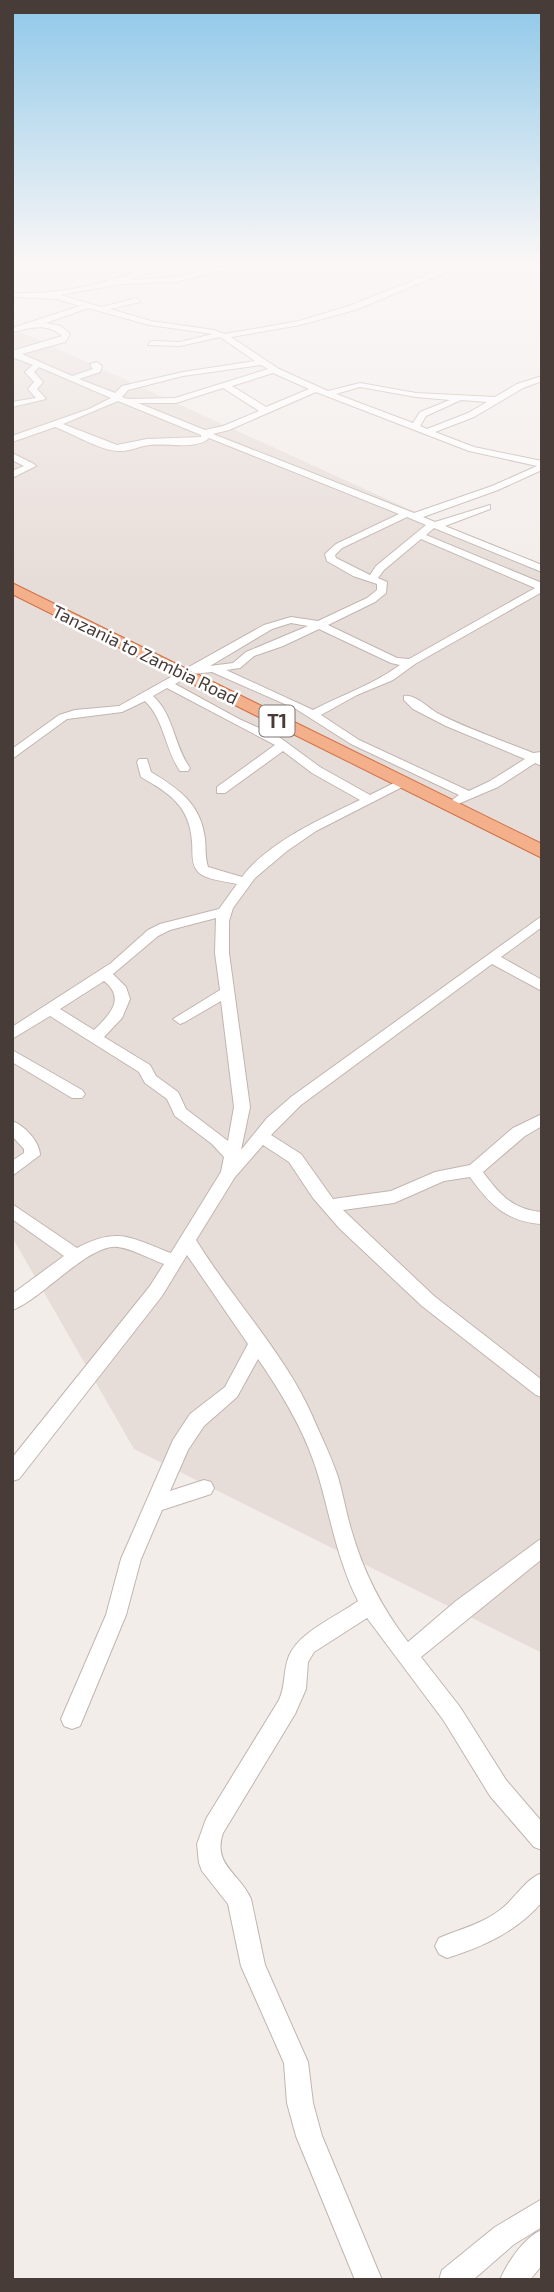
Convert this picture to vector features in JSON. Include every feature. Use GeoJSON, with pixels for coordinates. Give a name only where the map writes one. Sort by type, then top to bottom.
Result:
{"type":"FeatureCollection","features":[{"type":"Feature","properties":{"kind":"highway","name":"Tanzania to Zambia Road"},"geometry":{"type":"LineString","coordinates":[[12,588],[181,676],[542,852]]}},
{"type":"Feature","properties":{"kind":"street"},"geometry":{"type":"LineString","coordinates":[[12,405],[41,399],[32,389],[39,383],[29,372],[35,366]]}},
{"type":"Feature","properties":{"kind":"street"},"geometry":{"type":"LineString","coordinates":[[45,366],[96,388],[120,394],[129,401],[204,434],[250,450],[271,461],[541,569]]}},
{"type":"Feature","properties":{"kind":"street"},"geometry":{"type":"LineString","coordinates":[[73,378],[97,370],[98,366]]}},
{"type":"Feature","properties":{"kind":"street"},"geometry":{"type":"LineString","coordinates":[[12,439],[55,424],[120,394],[191,373],[236,366]]}},
{"type":"Feature","properties":{"kind":"street"},"geometry":{"type":"LineString","coordinates":[[268,366],[316,389],[426,432],[491,454],[542,465]]}},
{"type":"Feature","properties":{"kind":"street"},"geometry":{"type":"LineString","coordinates":[[129,401],[170,401],[228,386],[274,370]]}},
{"type":"Feature","properties":{"kind":"street"},"geometry":{"type":"LineString","coordinates":[[191,373],[228,386],[265,410]]}},
{"type":"Feature","properties":{"kind":"street"},"geometry":{"type":"LineString","coordinates":[[426,432],[462,419],[520,386],[542,379]]}},
{"type":"Feature","properties":{"kind":"street"},"geometry":{"type":"LineString","coordinates":[[328,394],[354,385],[458,399],[497,400]]}},
{"type":"Feature","properties":{"kind":"street"},"geometry":{"type":"LineString","coordinates":[[204,434],[226,428],[316,389]]}},
{"type":"Feature","properties":{"kind":"street"},"geometry":{"type":"LineString","coordinates":[[399,392],[404,400],[419,408],[458,399]]}},
{"type":"Feature","properties":{"kind":"street"},"geometry":{"type":"LineString","coordinates":[[415,427],[419,408]]}},
{"type":"Feature","properties":{"kind":"street"},"geometry":{"type":"LineString","coordinates":[[55,424],[116,448],[150,441],[196,441],[205,439],[204,434]]}},
{"type":"Feature","properties":{"kind":"street"},"geometry":{"type":"LineString","coordinates":[[12,456],[31,466],[12,475]]}},
{"type":"Feature","properties":{"kind":"street"},"geometry":{"type":"LineString","coordinates":[[181,676],[236,666],[252,653],[320,625],[381,593],[382,582],[342,567],[331,559],[330,554],[339,546],[385,526],[388,521],[495,488],[542,465]]}},
{"type":"Feature","properties":{"kind":"street"},"geometry":{"type":"LineString","coordinates":[[373,578],[380,568],[432,525],[449,522],[487,507]]}},
{"type":"Feature","properties":{"kind":"street"},"geometry":{"type":"LineString","coordinates":[[388,521],[542,587]]}},
{"type":"Feature","properties":{"kind":"street"},"geometry":{"type":"LineString","coordinates":[[541,569],[539,559],[542,555]]}},
{"type":"Feature","properties":{"kind":"street"},"geometry":{"type":"LineString","coordinates":[[315,714],[354,692],[389,678],[411,662],[542,587]]}},
{"type":"Feature","properties":{"kind":"street"},"geometry":{"type":"LineString","coordinates":[[12,755],[63,717],[75,713],[118,710],[281,621],[303,620],[320,625],[396,661],[411,662]]}},
{"type":"Feature","properties":{"kind":"street"},"geometry":{"type":"LineString","coordinates":[[214,668],[315,714],[334,730],[355,742],[468,795]]}},
{"type":"Feature","properties":{"kind":"street"},"geometry":{"type":"LineString","coordinates":[[181,676],[316,770],[368,799]]}},
{"type":"Feature","properties":{"kind":"street"},"geometry":{"type":"LineString","coordinates":[[146,696],[160,710],[173,752],[184,768]]}},
{"type":"Feature","properties":{"kind":"street"},"geometry":{"type":"LineString","coordinates":[[408,698],[421,710],[539,758]]}},
{"type":"Feature","properties":{"kind":"street"},"geometry":{"type":"LineString","coordinates":[[221,790],[283,745]]}},
{"type":"Feature","properties":{"kind":"street"},"geometry":{"type":"LineString","coordinates":[[447,806],[494,784],[539,758]]}},
{"type":"Feature","properties":{"kind":"street"},"geometry":{"type":"LineString","coordinates":[[143,762],[145,774],[175,790],[190,807],[198,836],[202,869],[244,882]]}},
{"type":"Feature","properties":{"kind":"street"},"geometry":{"type":"LineString","coordinates":[[12,1473],[156,1291],[229,1173],[242,1107],[226,992],[221,937],[224,912],[244,882],[282,848],[312,828],[402,783]]}},
{"type":"Feature","properties":{"kind":"street"},"geometry":{"type":"LineString","coordinates":[[12,1034],[104,974],[158,930],[224,912]]}},
{"type":"Feature","properties":{"kind":"street"},"geometry":{"type":"LineString","coordinates":[[229,1173],[272,1122],[296,1101],[542,920]]}},
{"type":"Feature","properties":{"kind":"street"},"geometry":{"type":"LineString","coordinates":[[492,958],[542,986]]}},
{"type":"Feature","properties":{"kind":"street"},"geometry":{"type":"LineString","coordinates":[[94,1038],[117,1016],[124,1002],[121,990],[104,974]]}},
{"type":"Feature","properties":{"kind":"street"},"geometry":{"type":"LineString","coordinates":[[180,1019],[226,992]]}},
{"type":"Feature","properties":{"kind":"street"},"geometry":{"type":"LineString","coordinates":[[49,1009],[146,1070],[150,1079],[173,1096],[180,1112],[218,1140],[233,1157]]}},
{"type":"Feature","properties":{"kind":"street"},"geometry":{"type":"LineString","coordinates":[[12,1055],[77,1094]]}},
{"type":"Feature","properties":{"kind":"street"},"geometry":{"type":"LineString","coordinates":[[329,1206],[394,1197],[441,1176],[474,1171],[519,1132],[542,1119]]}},
{"type":"Feature","properties":{"kind":"street"},"geometry":{"type":"LineString","coordinates":[[12,1126],[32,1148],[32,1155],[12,1170]]}},
{"type":"Feature","properties":{"kind":"street"},"geometry":{"type":"LineString","coordinates":[[261,1136],[295,1158],[329,1206],[357,1236],[428,1301],[542,1390]]}},
{"type":"Feature","properties":{"kind":"street"},"geometry":{"type":"LineString","coordinates":[[474,1171],[499,1206],[530,1218],[542,1218]]}},
{"type":"Feature","properties":{"kind":"street"},"geometry":{"type":"LineString","coordinates":[[12,1210],[78,1257]]}},
{"type":"Feature","properties":{"kind":"street"},"geometry":{"type":"LineString","coordinates":[[12,1303],[78,1257],[107,1241],[118,1240],[174,1261]]}},
{"type":"Feature","properties":{"kind":"street"},"geometry":{"type":"LineString","coordinates":[[187,1240],[283,1380],[314,1437],[359,1582],[387,1634],[408,1656],[453,1714],[498,1788],[542,1839]]}},
{"type":"Feature","properties":{"kind":"street"},"geometry":{"type":"LineString","coordinates":[[72,1718],[116,1615],[131,1559],[188,1431],[197,1420],[231,1392],[257,1344]]}},
{"type":"Feature","properties":{"kind":"street"},"geometry":{"type":"LineString","coordinates":[[155,1504],[204,1488]]}},
{"type":"Feature","properties":{"kind":"street"},"geometry":{"type":"LineString","coordinates":[[408,1656],[463,1608],[542,1547]]}},
{"type":"Feature","properties":{"kind":"street"},"geometry":{"type":"LineString","coordinates":[[369,2280],[309,2136],[300,2103],[295,2058],[253,1966],[239,1899],[210,1863],[207,1851],[214,1827],[292,1697],[298,1660],[307,1645],[370,1604]]}},
{"type":"Feature","properties":{"kind":"street"},"geometry":{"type":"LineString","coordinates":[[447,1946],[500,1927],[520,1911],[542,1884]]}},
{"type":"Feature","properties":{"kind":"street"},"geometry":{"type":"LineString","coordinates":[[452,2280],[504,2235],[542,2212]]}},
{"type":"Feature","properties":{"kind":"street"},"geometry":{"type":"LineString","coordinates":[[513,2280],[542,2243]]}},
{"type":"Feature","properties":{"kind":"shaded area"},"geometry":{"type":"Polygon","coordinates":[[[12,366],[95,366],[542,570],[542,1653],[134,1449],[12,1237],[12,366]]]}}]}
